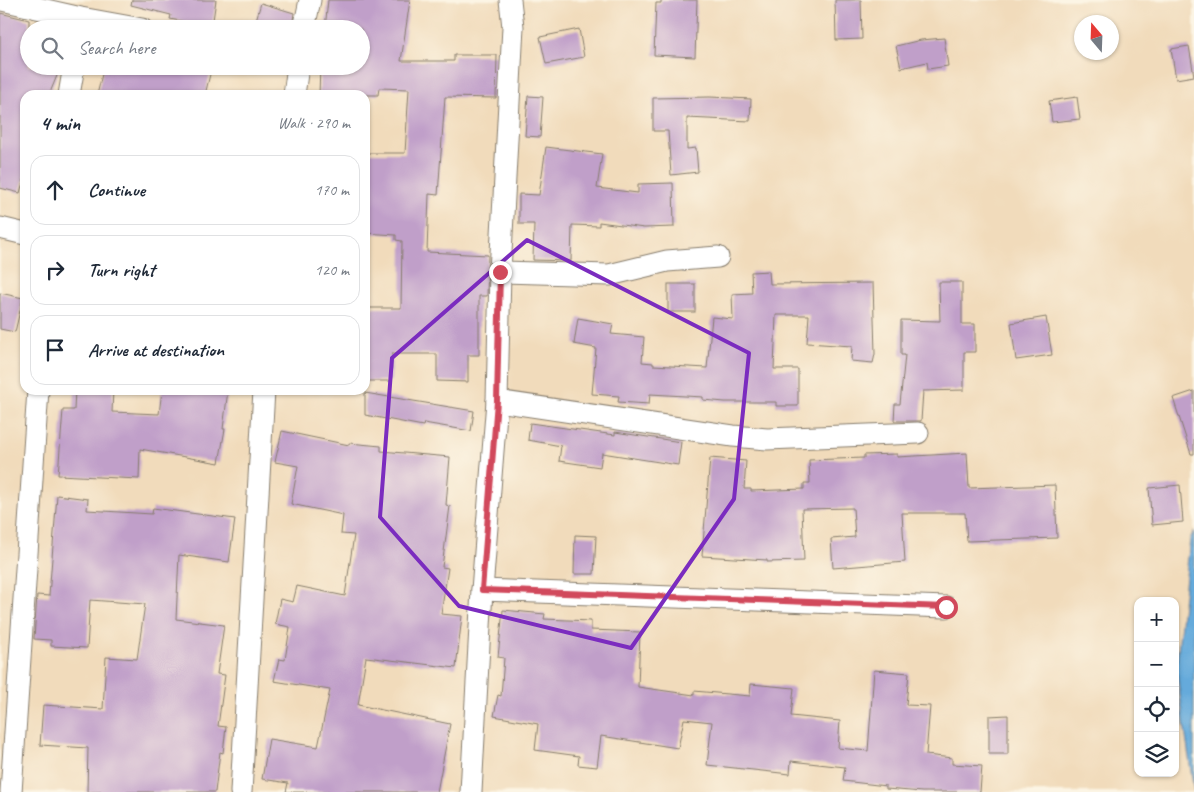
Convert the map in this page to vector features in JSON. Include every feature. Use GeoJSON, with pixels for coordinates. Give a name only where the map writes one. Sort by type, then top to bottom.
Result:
{"type":"FeatureCollection","features":[{"type":"Feature","properties":{"kind":"street"},"geometry":{"type":"LineString","coordinates":[[2,0],[67,20]]}},
{"type":"Feature","properties":{"kind":"street"},"geometry":{"type":"LineString","coordinates":[[306,20],[310,0]]}},
{"type":"Feature","properties":{"kind":"street"},"geometry":{"type":"LineString","coordinates":[[471,792],[482,590],[497,401],[500,272],[513,27],[510,0]]}},
{"type":"Feature","properties":{"kind":"street"},"geometry":{"type":"LineString","coordinates":[[70,90],[72,75]]}},
{"type":"Feature","properties":{"kind":"street"},"geometry":{"type":"LineString","coordinates":[[295,90],[297,75]]}},
{"type":"Feature","properties":{"kind":"street"},"geometry":{"type":"LineString","coordinates":[[0,228],[20,233]]}},
{"type":"Feature","properties":{"kind":"street"},"geometry":{"type":"LineString","coordinates":[[500,272],[609,275],[667,260],[718,256]]}},
{"type":"Feature","properties":{"kind":"street"},"geometry":{"type":"LineString","coordinates":[[11,792],[38,395]]}},
{"type":"Feature","properties":{"kind":"street"},"geometry":{"type":"LineString","coordinates":[[241,792],[264,395]]}},
{"type":"Feature","properties":{"kind":"street"},"geometry":{"type":"LineString","coordinates":[[497,401],[768,439],[918,433]]}},
{"type":"Feature","properties":{"kind":"street"},"geometry":{"type":"LineString","coordinates":[[482,590],[946,607]]}},
{"type":"Feature","properties":{"kind":"highlighted area"},"geometry":{"type":"Polygon","coordinates":[[[527,240],[749,353],[734,499],[631,648],[459,606],[380,517],[392,358],[527,240]]]}},
{"type":"Feature","properties":{"kind":"water"},"geometry":{"type":"Polygon","coordinates":[[[1194,531],[1194,792],[1179,690],[1179,641],[1190,539],[1194,531]]]}},
{"type":"Feature","properties":{"kind":"building"},"geometry":{"type":"Polygon","coordinates":[[[132,0],[216,0],[213,20],[175,20],[170,19],[171,15],[131,5],[132,0]]]}},
{"type":"Feature","properties":{"kind":"building"},"geometry":{"type":"Polygon","coordinates":[[[328,0],[410,0],[401,61],[454,61],[454,55],[497,55],[496,98],[445,97],[438,195],[429,194],[427,252],[488,255],[487,296],[479,296],[479,355],[468,355],[468,382],[437,381],[437,354],[392,354],[391,381],[370,381],[370,308],[401,308],[402,241],[396,240],[396,235],[370,233],[370,153],[405,153],[409,89],[379,88],[378,95],[370,95],[370,90],[319,90],[320,75],[370,75],[370,20],[326,20],[328,0]]]}},
{"type":"Feature","properties":{"kind":"building"},"geometry":{"type":"Polygon","coordinates":[[[661,0],[697,0],[695,57],[654,55],[656,3],[661,3],[661,0]]]}},
{"type":"Feature","properties":{"kind":"building"},"geometry":{"type":"Polygon","coordinates":[[[835,0],[861,0],[862,39],[836,40],[835,0]]]}},
{"type":"Feature","properties":{"kind":"building"},"geometry":{"type":"Polygon","coordinates":[[[261,3],[294,13],[293,20],[256,20],[261,3]]]}},
{"type":"Feature","properties":{"kind":"building"},"geometry":{"type":"Polygon","coordinates":[[[0,13],[29,20],[20,20],[20,75],[57,75],[51,90],[20,90],[20,193],[0,188],[0,13]]]}},
{"type":"Feature","properties":{"kind":"building"},"geometry":{"type":"Polygon","coordinates":[[[579,29],[584,57],[546,64],[540,37],[579,29]]]}},
{"type":"Feature","properties":{"kind":"building"},"geometry":{"type":"Polygon","coordinates":[[[944,38],[948,66],[928,69],[927,62],[901,68],[896,46],[921,40],[944,38]]]}},
{"type":"Feature","properties":{"kind":"building"},"geometry":{"type":"Polygon","coordinates":[[[1189,46],[1194,76],[1176,79],[1171,49],[1189,46]]]}},
{"type":"Feature","properties":{"kind":"building"},"geometry":{"type":"Polygon","coordinates":[[[102,75],[210,75],[206,90],[98,90],[102,75]]]}},
{"type":"Feature","properties":{"kind":"building"},"geometry":{"type":"Polygon","coordinates":[[[528,96],[543,97],[540,137],[525,136],[528,96]]]}},
{"type":"Feature","properties":{"kind":"building"},"geometry":{"type":"Polygon","coordinates":[[[710,97],[751,99],[750,121],[687,118],[687,149],[696,148],[698,172],[671,175],[668,131],[653,131],[653,98],[710,97]]]}},
{"type":"Feature","properties":{"kind":"building"},"geometry":{"type":"Polygon","coordinates":[[[1077,97],[1080,119],[1052,122],[1049,101],[1077,97]]]}},
{"type":"Feature","properties":{"kind":"building"},"geometry":{"type":"Polygon","coordinates":[[[546,147],[602,154],[597,188],[638,193],[638,184],[673,183],[674,227],[644,228],[599,222],[599,226],[572,225],[571,261],[533,260],[534,224],[519,224],[519,194],[539,195],[546,147]]]}},
{"type":"Feature","properties":{"kind":"building"},"geometry":{"type":"Polygon","coordinates":[[[769,271],[770,284],[873,283],[875,354],[873,363],[851,361],[852,346],[807,343],[809,315],[776,315],[774,369],[798,369],[798,406],[776,406],[776,402],[725,402],[703,400],[703,397],[650,394],[649,404],[618,402],[619,396],[592,394],[596,348],[574,344],[578,318],[613,324],[611,334],[644,337],[642,362],[653,363],[653,365],[707,368],[712,317],[733,319],[732,294],[752,293],[751,272],[769,271]]]}},
{"type":"Feature","properties":{"kind":"building"},"geometry":{"type":"Polygon","coordinates":[[[939,282],[962,282],[962,324],[975,324],[975,352],[964,352],[964,390],[923,391],[921,421],[894,421],[895,404],[900,404],[905,355],[901,355],[901,320],[940,321],[939,282]]]}},
{"type":"Feature","properties":{"kind":"building"},"geometry":{"type":"Polygon","coordinates":[[[668,284],[695,284],[695,312],[668,312],[668,284]]]}},
{"type":"Feature","properties":{"kind":"building"},"geometry":{"type":"Polygon","coordinates":[[[0,293],[20,297],[20,311],[15,332],[0,329],[0,293]]]}},
{"type":"Feature","properties":{"kind":"building"},"geometry":{"type":"Polygon","coordinates":[[[1046,317],[1052,355],[1016,360],[1011,323],[1046,317]]]}},
{"type":"Feature","properties":{"kind":"building"},"geometry":{"type":"Polygon","coordinates":[[[1194,391],[1194,454],[1191,454],[1173,398],[1194,391]]]}},
{"type":"Feature","properties":{"kind":"building"},"geometry":{"type":"Polygon","coordinates":[[[370,394],[474,411],[471,431],[424,423],[423,426],[365,415],[365,395],[370,394]]]}},
{"type":"Feature","properties":{"kind":"building"},"geometry":{"type":"Polygon","coordinates":[[[75,395],[113,395],[112,412],[159,414],[161,395],[227,395],[223,429],[225,429],[219,463],[140,449],[139,479],[58,475],[63,410],[74,410],[75,395]]]}},
{"type":"Feature","properties":{"kind":"building"},"geometry":{"type":"Polygon","coordinates":[[[530,423],[615,435],[615,432],[681,442],[678,465],[602,453],[600,467],[559,461],[561,446],[528,440],[530,423]]]}},
{"type":"Feature","properties":{"kind":"building"},"geometry":{"type":"Polygon","coordinates":[[[282,431],[349,445],[349,443],[381,446],[381,451],[450,457],[446,505],[450,506],[442,567],[448,568],[441,614],[462,616],[456,668],[366,657],[358,705],[450,724],[437,792],[286,792],[288,783],[262,779],[269,739],[318,747],[330,690],[274,681],[279,659],[285,660],[290,627],[275,624],[280,599],[293,602],[297,586],[345,596],[354,535],[341,534],[343,515],[291,504],[298,466],[275,462],[282,431]]]}},
{"type":"Feature","properties":{"kind":"building"},"geometry":{"type":"Polygon","coordinates":[[[967,453],[969,488],[1055,485],[1057,538],[967,541],[965,513],[902,513],[905,562],[833,568],[831,539],[855,537],[853,508],[802,509],[804,561],[767,562],[767,560],[702,556],[710,458],[746,461],[744,489],[751,489],[751,491],[804,489],[804,483],[810,483],[809,460],[864,458],[864,455],[897,454],[897,457],[967,453]]]}},
{"type":"Feature","properties":{"kind":"building"},"geometry":{"type":"Polygon","coordinates":[[[1180,485],[1183,522],[1152,525],[1149,488],[1180,485]]]}},
{"type":"Feature","properties":{"kind":"building"},"geometry":{"type":"Polygon","coordinates":[[[57,495],[88,499],[87,510],[152,514],[153,508],[235,519],[229,562],[179,555],[176,619],[224,625],[217,674],[225,675],[218,726],[226,727],[223,753],[220,752],[215,792],[87,792],[88,748],[40,745],[43,705],[103,709],[106,657],[137,659],[145,604],[90,600],[87,648],[51,646],[51,640],[34,639],[37,595],[49,596],[57,495]]]}},
{"type":"Feature","properties":{"kind":"building"},"geometry":{"type":"Polygon","coordinates":[[[575,535],[596,536],[594,574],[574,574],[575,535]]]}},
{"type":"Feature","properties":{"kind":"building"},"geometry":{"type":"Polygon","coordinates":[[[503,610],[545,614],[544,619],[591,621],[591,630],[640,632],[638,687],[694,695],[694,691],[750,696],[751,684],[794,688],[791,716],[840,721],[838,748],[868,751],[874,670],[909,673],[906,705],[930,706],[926,755],[952,758],[952,764],[982,766],[980,792],[922,792],[886,789],[886,786],[843,781],[845,767],[791,761],[790,774],[707,765],[712,722],[684,719],[678,748],[601,736],[597,767],[578,765],[579,756],[535,750],[538,724],[494,716],[498,695],[501,696],[504,658],[498,657],[503,610]]]}},
{"type":"Feature","properties":{"kind":"building"},"geometry":{"type":"Polygon","coordinates":[[[1008,715],[1008,754],[989,754],[989,716],[1008,715]]]}},
{"type":"Feature","properties":{"kind":"route"},"geometry":{"type":"LineString","coordinates":[[500,272],[497,401],[482,590],[946,607]]}}]}
